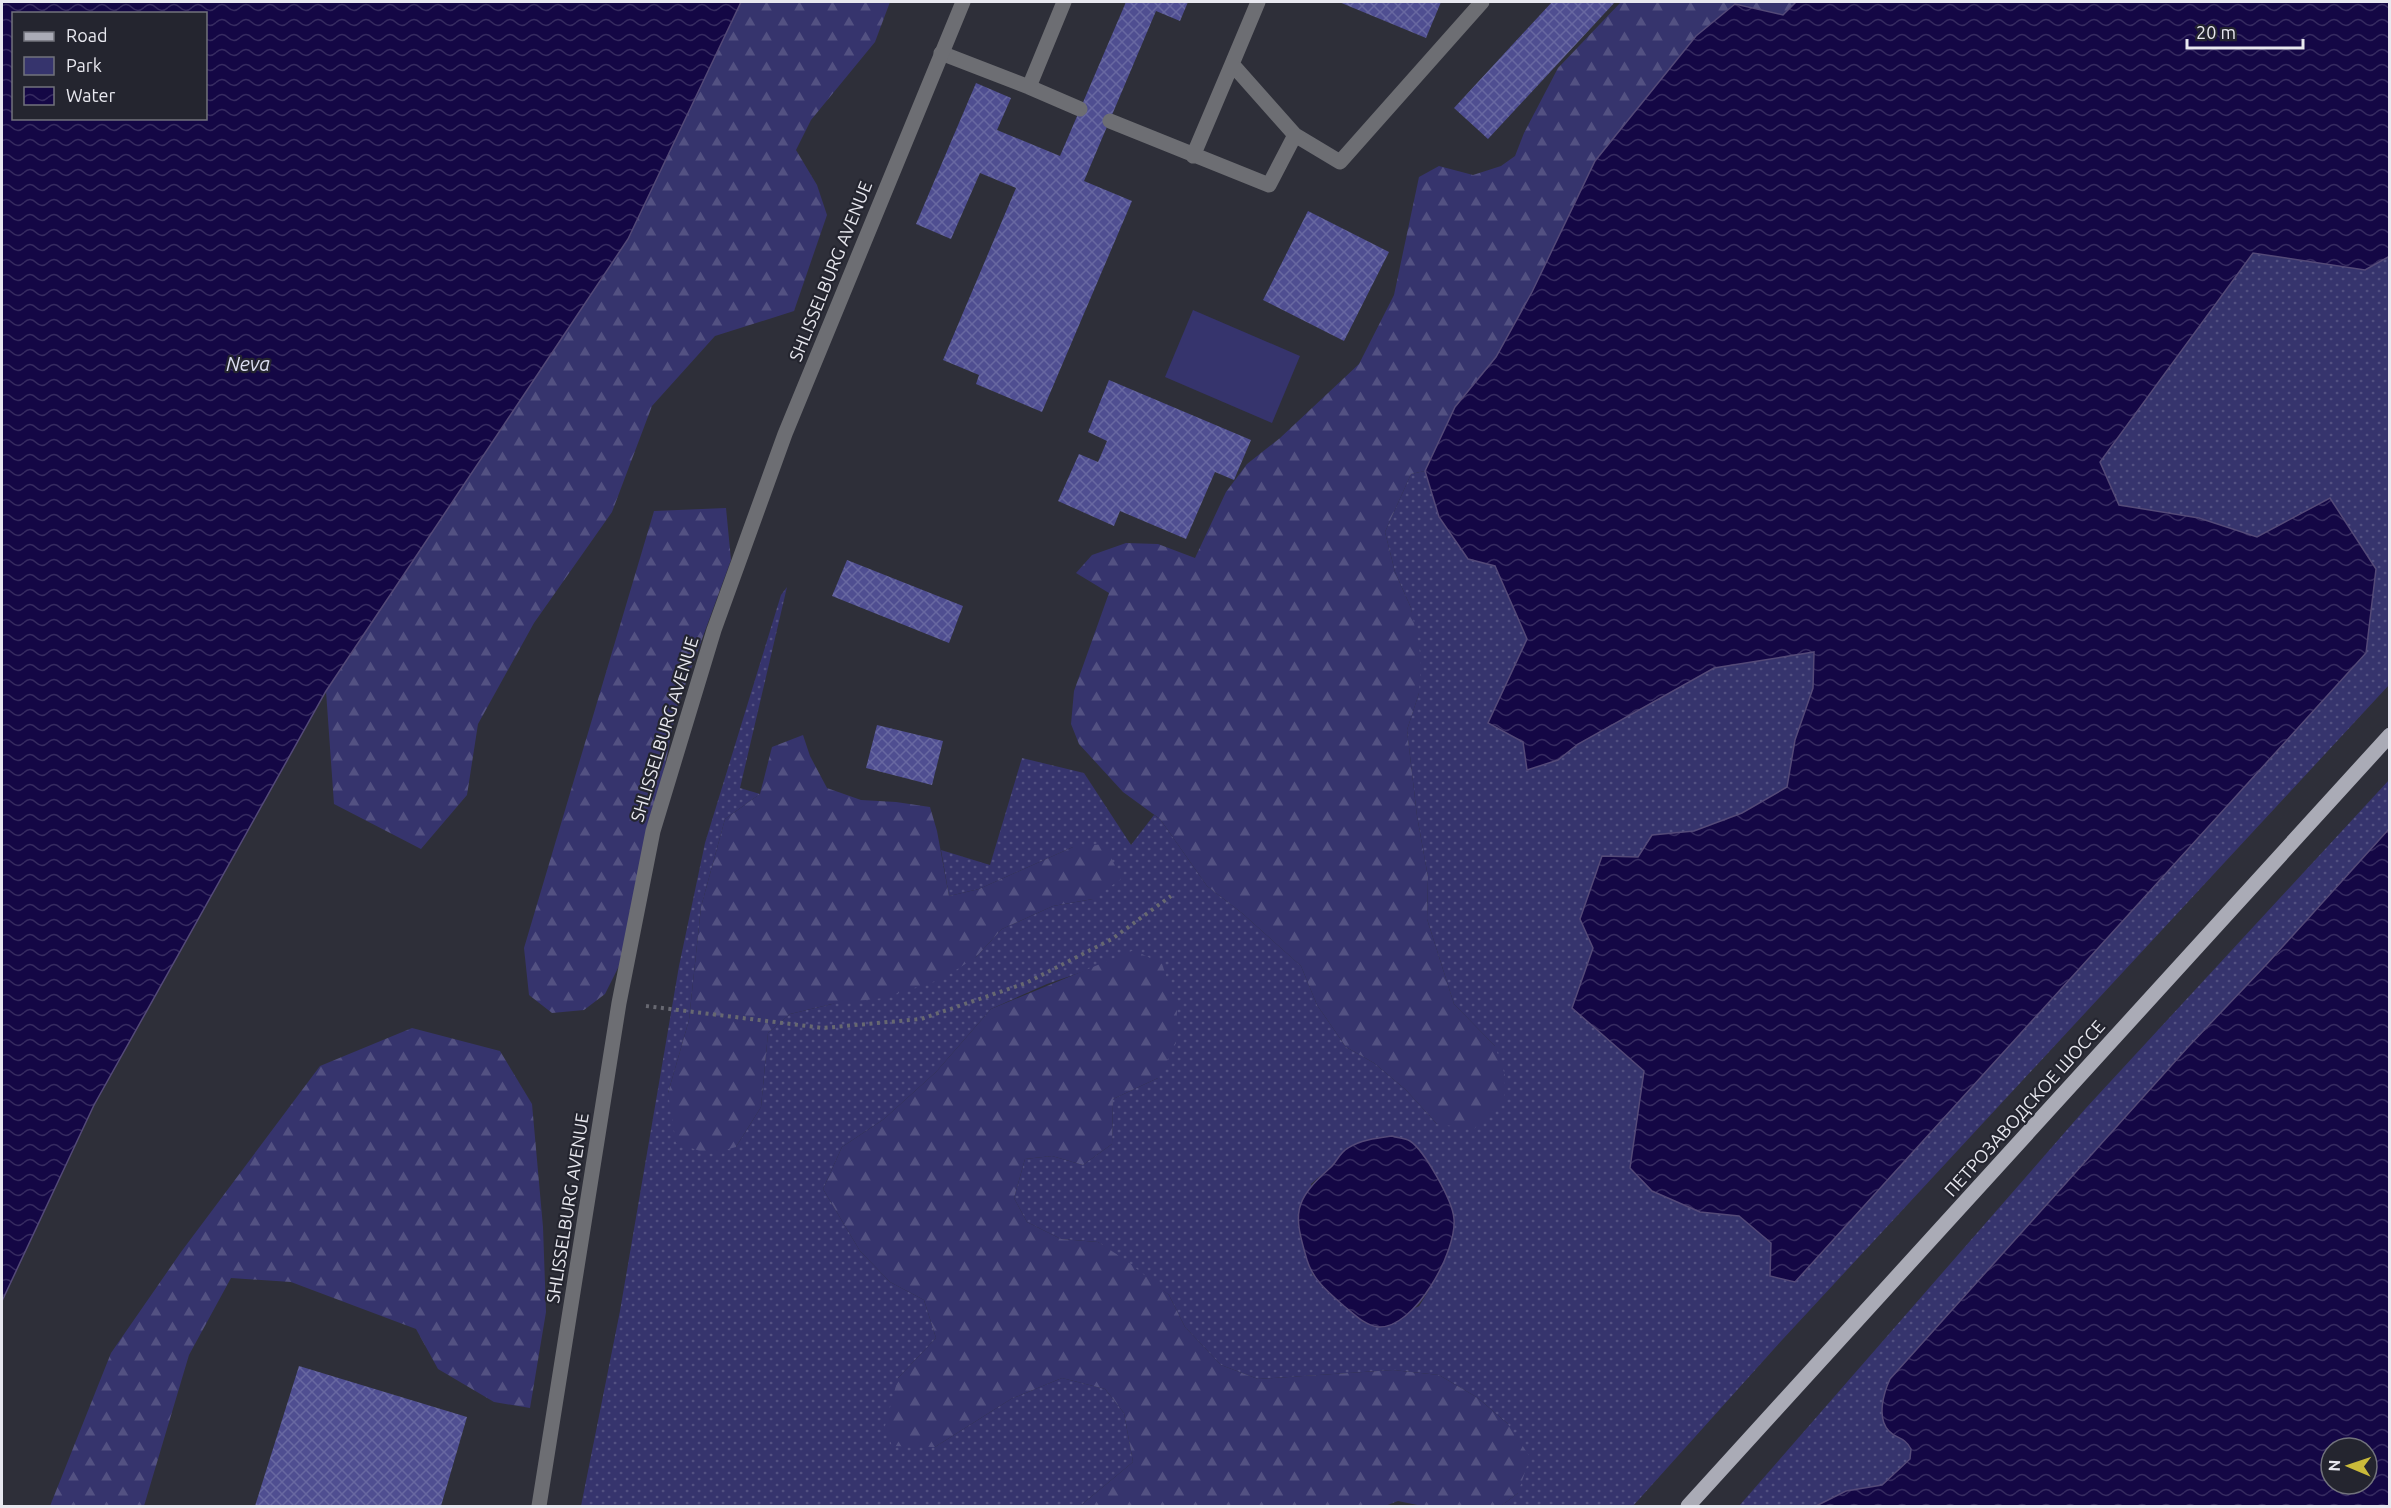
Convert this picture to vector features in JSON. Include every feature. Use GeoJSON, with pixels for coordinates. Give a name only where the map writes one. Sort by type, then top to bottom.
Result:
{"type":"FeatureCollection","features":[{"type":"Feature","properties":{"kind":"main road","name":"ПЕТРОЗАВОДСКОЕ ШОССЕ"},"geometry":{"type":"LineString","coordinates":[[1688,1506],[2390,735]]}},
{"type":"Feature","properties":{"kind":"street","name":"SHLISSELBURG AVENUE"},"geometry":{"type":"LineString","coordinates":[[539,1506],[619,1003],[653,831],[714,630],[785,434],[963,2]]}},
{"type":"Feature","properties":{"kind":"street"},"geometry":{"type":"LineString","coordinates":[[1029,87],[1064,2]]}},
{"type":"Feature","properties":{"kind":"street"},"geometry":{"type":"LineString","coordinates":[[1193,156],[1258,2]]}},
{"type":"Feature","properties":{"kind":"street"},"geometry":{"type":"LineString","coordinates":[[1232,64],[1295,135],[1340,162],[1482,2]]}},
{"type":"Feature","properties":{"kind":"street"},"geometry":{"type":"LineString","coordinates":[[942,52],[1080,109]]}},
{"type":"Feature","properties":{"kind":"street"},"geometry":{"type":"LineString","coordinates":[[1110,121],[1269,185],[1295,135]]}},
{"type":"Feature","properties":{"kind":"path"},"geometry":{"type":"LineString","coordinates":[[619,1003],[823,1028],[921,1018],[1026,983],[1112,939],[1171,896]]}},
{"type":"Feature","properties":{"kind":"green space"},"geometry":{"type":"Polygon","coordinates":[[[741,2],[890,2],[875,42],[811,120],[796,150],[817,185],[827,215],[794,311],[715,336],[652,406],[612,512],[534,623],[478,724],[467,795],[421,849],[334,804],[326,691],[628,239],[741,2]]]}},
{"type":"Feature","properties":{"kind":"green space"},"geometry":{"type":"Polygon","coordinates":[[[1621,2],[1796,2],[1783,15],[1696,36],[1644,101],[1496,357],[1455,407],[1425,471],[1411,474],[1385,532],[1395,572],[1411,608],[1421,658],[1419,693],[1407,730],[1417,816],[1428,877],[1427,919],[1454,1004],[1495,1046],[1505,1075],[1504,1100],[1474,1129],[1437,1124],[1406,1090],[1374,1063],[1346,1047],[1317,1005],[1301,966],[1243,914],[1207,886],[1160,819],[1123,792],[1079,744],[1071,724],[1074,691],[1109,593],[1076,573],[1092,555],[1126,543],[1158,544],[1195,558],[1226,492],[1247,464],[1280,438],[1359,364],[1394,295],[1419,177],[1439,166],[1473,175],[1501,166],[1515,156],[1524,133],[1558,68],[1621,2]]]}},
{"type":"Feature","properties":{"kind":"green space"},"geometry":{"type":"Polygon","coordinates":[[[2253,253],[2365,270],[2389,256],[2389,685],[1783,1339],[1633,1506],[1501,1506],[1518,1493],[1508,1424],[1478,1398],[1439,1375],[1393,1370],[1258,1379],[1221,1365],[1185,1327],[1169,1295],[1098,1242],[1061,1239],[1027,1222],[1014,1198],[1025,1159],[1052,1156],[1083,1165],[1112,1144],[1113,1099],[1158,1078],[1088,970],[1047,984],[991,1009],[936,1072],[884,1119],[842,1147],[823,1189],[860,1251],[890,1282],[924,1300],[936,1338],[898,1378],[935,1447],[1011,1399],[1062,1378],[1105,1389],[1124,1413],[1133,1462],[1080,1506],[581,1506],[620,1311],[679,966],[705,843],[781,595],[787,587],[740,788],[760,794],[725,819],[701,907],[689,1020],[668,1093],[736,1147],[761,1107],[768,1033],[790,1014],[832,1004],[976,957],[1002,929],[1053,906],[1093,899],[1073,847],[979,889],[949,896],[941,850],[990,865],[1022,758],[1084,773],[1131,845],[1154,815],[1160,819],[1207,886],[1243,914],[1301,966],[1317,1005],[1346,1047],[1374,1063],[1406,1090],[1437,1124],[1495,1046],[1454,1004],[1427,919],[1428,877],[1417,816],[1407,730],[1419,693],[1411,608],[1395,572],[1385,532],[1411,474],[1425,471],[1439,517],[1468,559],[1495,566],[1527,639],[1488,723],[1558,760],[1578,744],[1714,668],[1814,652],[1813,688],[1795,740],[1787,787],[1742,813],[1694,831],[1653,835],[1638,857],[1580,919],[1593,948],[1573,1008],[1644,1071],[1630,1168],[1700,1212],[1739,1216],[1771,1243],[2257,537],[2199,518],[2119,505],[2100,462],[2253,253]],[[1346,1148],[1332,1166],[1311,1184],[1312,1274],[1363,1322],[1377,1327],[1419,1306],[1429,1290],[1433,1170],[1423,1158],[1346,1148]]]}},
{"type":"Feature","properties":{"kind":"green space"},"geometry":{"type":"Polygon","coordinates":[[[1193,310],[1300,356],[1272,423],[1165,377],[1193,310]]]}},
{"type":"Feature","properties":{"kind":"green space"},"geometry":{"type":"Polygon","coordinates":[[[726,508],[731,560],[676,710],[629,946],[605,994],[584,1010],[552,1013],[529,995],[524,948],[654,511],[726,508]]]}},
{"type":"Feature","properties":{"kind":"green space"},"geometry":{"type":"Polygon","coordinates":[[[803,735],[810,756],[827,788],[861,800],[930,807],[937,831],[949,896],[979,889],[1073,847],[1105,844],[1121,879],[1093,899],[1053,906],[1002,929],[976,957],[942,979],[883,998],[832,1004],[790,1014],[768,1033],[761,1107],[736,1147],[709,1154],[676,1143],[668,1093],[689,1020],[701,907],[725,819],[760,794],[772,747],[803,735]]]}},
{"type":"Feature","properties":{"kind":"green space"},"geometry":{"type":"Polygon","coordinates":[[[2389,780],[2389,829],[2188,1047],[1890,1379],[1885,1392],[1884,1404],[1889,1431],[1907,1441],[1911,1449],[1910,1459],[1882,1485],[1846,1491],[1816,1506],[1739,1506],[2086,1108],[2389,780]]]}},
{"type":"Feature","properties":{"kind":"green space"},"geometry":{"type":"Polygon","coordinates":[[[1134,950],[1162,964],[1177,1008],[1176,1043],[1158,1078],[1113,1099],[1112,1144],[1083,1165],[1052,1156],[1025,1159],[1014,1198],[1027,1222],[1061,1239],[1098,1242],[1127,1261],[1169,1295],[1185,1327],[1221,1365],[1258,1379],[1393,1370],[1439,1375],[1478,1398],[1508,1424],[1530,1457],[1518,1493],[1501,1506],[1422,1506],[1398,1501],[1385,1506],[1080,1506],[1133,1462],[1124,1413],[1105,1389],[1062,1378],[1011,1399],[935,1447],[892,1446],[885,1426],[898,1378],[936,1338],[924,1300],[890,1282],[860,1251],[823,1189],[842,1147],[884,1119],[936,1072],[991,1009],[1134,950]]]}},
{"type":"Feature","properties":{"kind":"green space"},"geometry":{"type":"Polygon","coordinates":[[[412,1028],[500,1051],[532,1104],[543,1227],[546,1312],[530,1408],[494,1402],[438,1369],[416,1329],[291,1282],[231,1278],[189,1355],[144,1506],[50,1506],[111,1353],[181,1252],[320,1066],[412,1028]]]}},
{"type":"Feature","properties":{"kind":"water","name":"Neva"},"geometry":{"type":"Polygon","coordinates":[[[2,2],[741,2],[628,239],[326,691],[94,1105],[2,1301],[2,2]]]}},
{"type":"Feature","properties":{"kind":"water"},"geometry":{"type":"Polygon","coordinates":[[[1796,2],[2389,2],[2390,256],[2365,270],[2253,253],[2100,462],[2119,505],[2199,518],[2257,537],[2330,498],[2376,569],[2366,653],[1795,1282],[1770,1276],[1771,1243],[1739,1216],[1700,1212],[1652,1191],[1630,1168],[1644,1071],[1572,1008],[1593,948],[1580,919],[1602,856],[1638,857],[1652,835],[1694,831],[1742,813],[1787,787],[1795,740],[1813,688],[1814,652],[1714,668],[1578,744],[1558,760],[1527,770],[1523,742],[1488,723],[1527,639],[1495,566],[1468,559],[1439,517],[1425,471],[1455,407],[1496,357],[1532,292],[1595,161],[1696,36],[1735,4],[1783,15],[1796,2]]]}},
{"type":"Feature","properties":{"kind":"water"},"geometry":{"type":"Polygon","coordinates":[[[2389,829],[2389,1506],[1816,1506],[1846,1491],[1882,1485],[1910,1459],[1911,1449],[1903,1440],[1889,1431],[1883,1419],[1885,1391],[1890,1379],[2188,1047],[2389,829]]]}},
{"type":"Feature","properties":{"kind":"water"},"geometry":{"type":"Polygon","coordinates":[[[1392,1136],[1410,1141],[1430,1165],[1449,1200],[1454,1219],[1453,1233],[1441,1268],[1419,1302],[1406,1315],[1392,1324],[1378,1327],[1355,1316],[1317,1280],[1307,1260],[1298,1219],[1299,1209],[1309,1190],[1345,1150],[1363,1141],[1392,1136]]]}},
{"type":"Feature","properties":{"kind":"building"},"geometry":{"type":"Polygon","coordinates":[[[1126,2],[1188,2],[1180,21],[1156,11],[1084,181],[1132,201],[1042,412],[976,384],[979,375],[943,360],[1016,188],[980,173],[951,239],[916,224],[976,83],[1011,98],[997,130],[1060,156],[1126,2]]]}},
{"type":"Feature","properties":{"kind":"building"},"geometry":{"type":"Polygon","coordinates":[[[1339,2],[1441,2],[1426,38],[1339,2]]]}},
{"type":"Feature","properties":{"kind":"building"},"geometry":{"type":"Polygon","coordinates":[[[1552,2],[1615,2],[1488,139],[1454,108],[1552,2]]]}},
{"type":"Feature","properties":{"kind":"building"},"geometry":{"type":"Polygon","coordinates":[[[1308,211],[1389,252],[1344,341],[1263,300],[1308,211]]]}},
{"type":"Feature","properties":{"kind":"building"},"geometry":{"type":"Polygon","coordinates":[[[1109,380],[1251,440],[1234,480],[1215,472],[1186,539],[1120,511],[1114,526],[1058,501],[1079,454],[1098,462],[1107,441],[1088,432],[1109,380]]]}},
{"type":"Feature","properties":{"kind":"building"},"geometry":{"type":"Polygon","coordinates":[[[847,560],[963,606],[949,643],[832,596],[847,560]]]}},
{"type":"Feature","properties":{"kind":"building"},"geometry":{"type":"Polygon","coordinates":[[[877,725],[943,741],[932,785],[866,768],[877,725]]]}},
{"type":"Feature","properties":{"kind":"building"},"geometry":{"type":"Polygon","coordinates":[[[299,1366],[467,1417],[441,1506],[255,1506],[299,1366]]]}}]}
